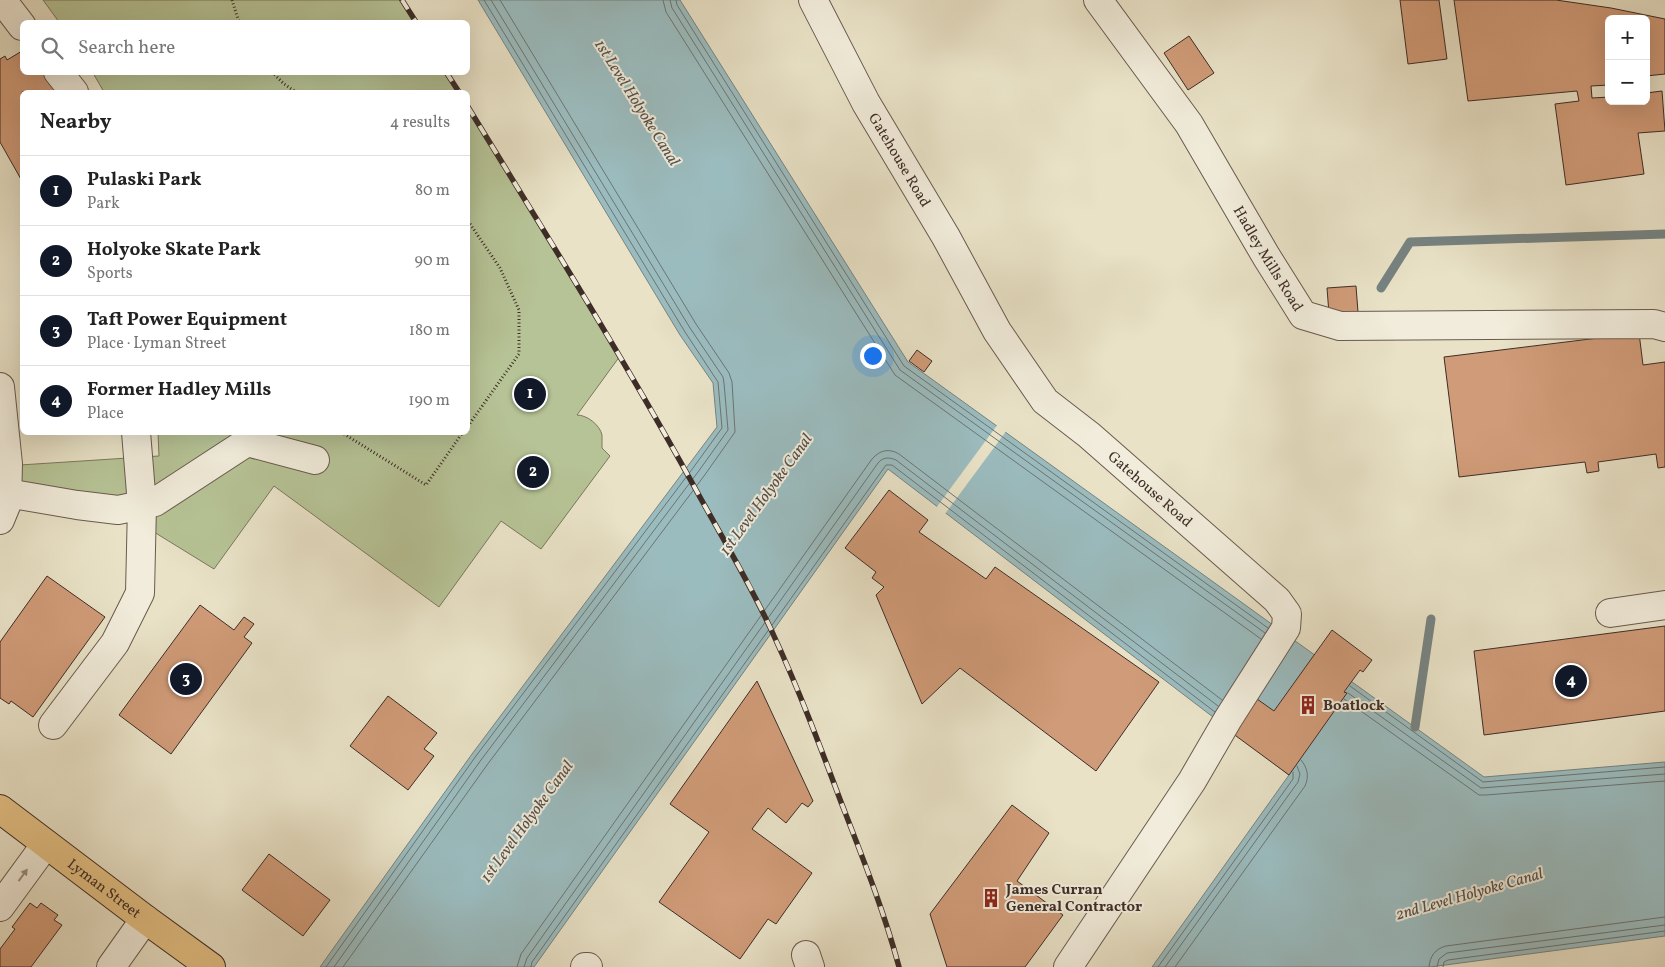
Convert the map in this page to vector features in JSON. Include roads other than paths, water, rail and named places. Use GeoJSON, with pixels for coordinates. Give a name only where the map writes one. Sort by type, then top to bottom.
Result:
{"type":"FeatureCollection","features":[{"type":"Feature","properties":{"kind":"main road","name":"Lyman Street"},"geometry":{"type":"LineString","coordinates":[[0,809],[211,967]]}},
{"type":"Feature","properties":{"kind":"street"},"geometry":{"type":"LineString","coordinates":[[2,0],[20,23]]}},
{"type":"Feature","properties":{"kind":"street","name":"Gatehouse Road"},"geometry":{"type":"LineString","coordinates":[[813,0],[866,103],[946,237],[997,331],[1045,401],[1089,435],[1277,600],[1287,614],[1286,628],[1228,719],[1192,781],[1068,967]]}},
{"type":"Feature","properties":{"kind":"street","name":"Hadley Mills Road"},"geometry":{"type":"LineString","coordinates":[[1098,0],[1189,124],[1266,256],[1303,315],[1340,326],[1654,324],[1665,327]]}},
{"type":"Feature","properties":{"kind":"street"},"geometry":{"type":"LineString","coordinates":[[60,75],[72,90]]}},
{"type":"Feature","properties":{"kind":"street"},"geometry":{"type":"LineString","coordinates":[[0,387],[8,464],[7,503],[0,520]]}},
{"type":"Feature","properties":{"kind":"street"},"geometry":{"type":"LineString","coordinates":[[53,725],[115,643],[140,593],[142,505],[136,435]]}},
{"type":"Feature","properties":{"kind":"street"},"geometry":{"type":"LineString","coordinates":[[7,493],[77,506],[118,510],[155,502],[248,442],[315,460]]}},
{"type":"Feature","properties":{"kind":"street"},"geometry":{"type":"LineString","coordinates":[[1610,613],[1665,605]]}},
{"type":"Feature","properties":{"kind":"street"},"geometry":{"type":"LineString","coordinates":[[0,907],[46,844]]}},
{"type":"Feature","properties":{"kind":"street"},"geometry":{"type":"LineString","coordinates":[[111,967],[145,919]]}},
{"type":"Feature","properties":{"kind":"water"},"geometry":{"type":"Polygon","coordinates":[[[478,0],[680,0],[908,362],[1484,777],[1665,762],[1665,936],[1430,967],[1152,967],[1289,775],[888,469],[534,967],[320,967],[472,754],[717,427],[713,383],[680,335],[478,0]]]}},
{"type":"Feature","properties":{"kind":"waterway"},"geometry":{"type":"LineString","coordinates":[[1381,288],[1410,242],[1665,234]]}},
{"type":"Feature","properties":{"kind":"waterway"},"geometry":{"type":"LineString","coordinates":[[1415,727],[1431,619]]}},
{"type":"Feature","properties":{"kind":"railway"},"geometry":{"type":"LineString","coordinates":[[402,0],[415,20]]}},
{"type":"Feature","properties":{"kind":"railway"},"geometry":{"type":"LineString","coordinates":[[448,75],[458,90]]}},
{"type":"Feature","properties":{"kind":"railway"},"geometry":{"type":"LineString","coordinates":[[470,110],[645,399],[766,618],[801,697],[887,925],[899,967]]}},
{"type":"Feature","properties":{"kind":"place","name":"Pulaski Park"},"geometry":{"type":"Point","coordinates":[530,394]}},
{"type":"Feature","properties":{"kind":"place","name":"Holyoke Skate Park"},"geometry":{"type":"Point","coordinates":[533,472]}},
{"type":"Feature","properties":{"kind":"place","name":"Taft Power Equipment"},"geometry":{"type":"Point","coordinates":[186,679]}},
{"type":"Feature","properties":{"kind":"place","name":"Former Hadley Mills"},"geometry":{"type":"Point","coordinates":[1571,681]}},
{"type":"Feature","properties":{"kind":"place","name":"Boatlock"},"geometry":{"type":"Point","coordinates":[1308,705]}},
{"type":"Feature","properties":{"kind":"place","name":"James Curran General Contractor"},"geometry":{"type":"Point","coordinates":[991,898]}},
{"type":"Feature","properties":{"kind":"water label","name":"1st Level Holyoke Canal"},"geometry":{"type":"Point","coordinates":[638,102]}},
{"type":"Feature","properties":{"kind":"water label","name":"1st Level Holyoke Canal"},"geometry":{"type":"Point","coordinates":[765,494]}},
{"type":"Feature","properties":{"kind":"water label","name":"1st Level Holyoke Canal"},"geometry":{"type":"Point","coordinates":[526,821]}},
{"type":"Feature","properties":{"kind":"water label","name":"2nd Level Holyoke Canal"},"geometry":{"type":"Point","coordinates":[1469,893]}}]}
